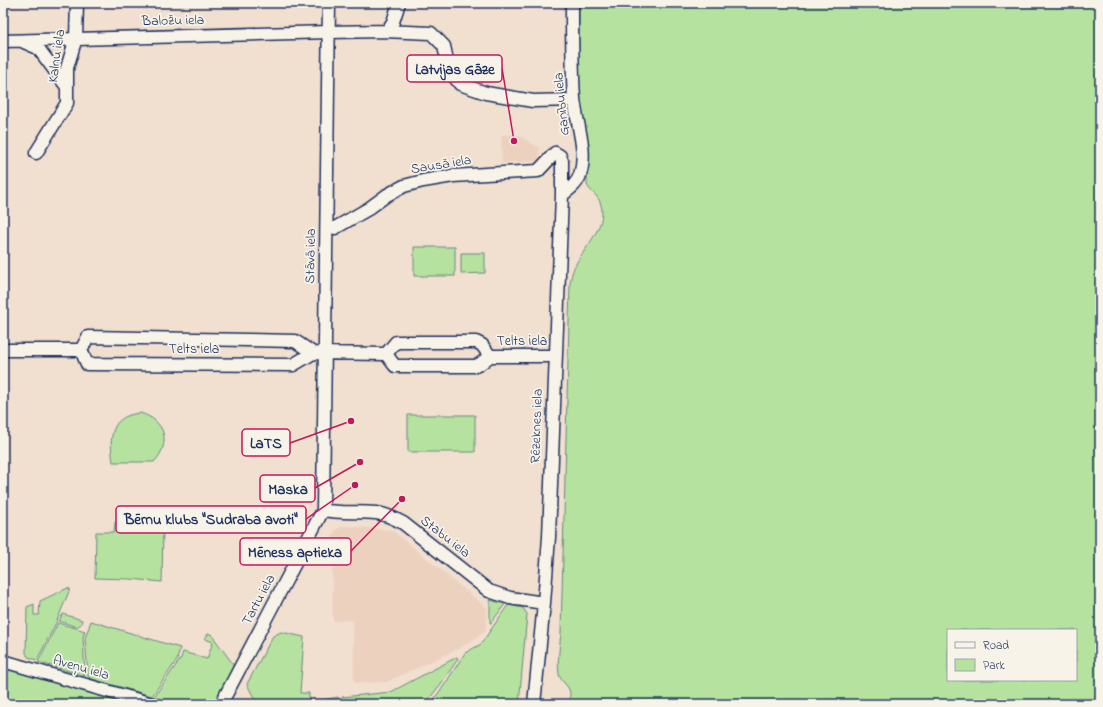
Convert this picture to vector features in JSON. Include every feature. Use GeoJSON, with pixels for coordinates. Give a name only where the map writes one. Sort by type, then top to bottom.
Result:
{"type":"FeatureCollection","features":[{"type":"Feature","properties":{"kind":"street","name":"Kalnu iela"},"geometry":{"type":"LineString","coordinates":[[36,154],[67,103],[67,68],[76,38],[77,3]]}},
{"type":"Feature","properties":{"kind":"street","name":"Stāvā iela"},"geometry":{"type":"LineString","coordinates":[[323,510],[319,353],[329,3]]}},
{"type":"Feature","properties":{"kind":"street"},"geometry":{"type":"LineString","coordinates":[[387,31],[393,22],[398,3]]}},
{"type":"Feature","properties":{"kind":"street","name":"Ganību iela"},"geometry":{"type":"LineString","coordinates":[[562,195],[575,185],[580,175],[582,164],[582,151],[574,100],[572,3]]}},
{"type":"Feature","properties":{"kind":"street","name":"Baložu iela"},"geometry":{"type":"LineString","coordinates":[[3,41],[329,32],[387,31],[431,33],[444,46],[448,70],[460,84],[486,93],[534,102],[574,100]]}},
{"type":"Feature","properties":{"kind":"street"},"geometry":{"type":"LineString","coordinates":[[21,40],[38,48],[67,87]]}},
{"type":"Feature","properties":{"kind":"street","name":"Rēzeknes iela"},"geometry":{"type":"LineString","coordinates":[[534,704],[549,537],[562,195],[562,161],[560,156],[555,153]]}},
{"type":"Feature","properties":{"kind":"street","name":"Sausā iela"},"geometry":{"type":"LineString","coordinates":[[335,228],[404,186],[423,180],[454,176],[538,171],[555,153]]}},
{"type":"Feature","properties":{"kind":"street","name":"Telts iela"},"geometry":{"type":"LineString","coordinates":[[319,353],[295,340],[88,337],[81,350],[87,364],[293,364],[319,353],[386,354]]}},
{"type":"Feature","properties":{"kind":"street","name":"Telts iela"},"geometry":{"type":"LineString","coordinates":[[386,354],[396,342],[476,342],[482,345],[490,356]]}},
{"type":"Feature","properties":{"kind":"street"},"geometry":{"type":"LineString","coordinates":[[3,350],[81,350]]}},
{"type":"Feature","properties":{"kind":"street","name":"Telts iela"},"geometry":{"type":"LineString","coordinates":[[386,354],[395,366],[475,366],[490,356],[555,356]]}},
{"type":"Feature","properties":{"kind":"street","name":"Stabu iela"},"geometry":{"type":"LineString","coordinates":[[323,510],[335,513],[376,513],[394,518],[403,523],[489,591],[510,598],[544,603]]}},
{"type":"Feature","properties":{"kind":"street","name":"Tartu iela"},"geometry":{"type":"LineString","coordinates":[[221,704],[323,510]]}},
{"type":"Feature","properties":{"kind":"street","name":"Aveņu iela"},"geometry":{"type":"LineString","coordinates":[[3,661],[152,704]]}},
{"type":"Feature","properties":{"kind":"shaded area"},"geometry":{"type":"Polygon","coordinates":[[[501,135],[517,135],[540,148],[539,161],[502,163],[501,135]]]}},
{"type":"Feature","properties":{"kind":"shaded area"},"geometry":{"type":"Polygon","coordinates":[[[343,526],[392,530],[487,608],[486,631],[462,647],[386,682],[354,683],[353,620],[333,621],[332,539],[335,530],[343,526]]]}},
{"type":"Feature","properties":{"kind":"green space"},"geometry":{"type":"Polygon","coordinates":[[[579,3],[1100,3],[1100,704],[563,704],[569,699],[570,696],[569,689],[560,677],[558,664],[561,633],[570,283],[572,273],[578,260],[593,238],[601,222],[602,213],[600,201],[587,185],[588,154],[579,103],[579,3]]]}},
{"type":"Feature","properties":{"kind":"green space"},"geometry":{"type":"Polygon","coordinates":[[[414,247],[455,247],[455,276],[414,276],[414,247]]]}},
{"type":"Feature","properties":{"kind":"green space"},"geometry":{"type":"Polygon","coordinates":[[[461,253],[485,253],[485,273],[461,274],[461,253]]]}},
{"type":"Feature","properties":{"kind":"green space"},"geometry":{"type":"Polygon","coordinates":[[[140,413],[149,416],[155,421],[163,433],[164,440],[160,455],[154,462],[113,462],[111,444],[114,429],[117,423],[123,418],[140,413]]]}},
{"type":"Feature","properties":{"kind":"green space"},"geometry":{"type":"Polygon","coordinates":[[[408,415],[475,415],[475,452],[408,452],[408,415]]]}},
{"type":"Feature","properties":{"kind":"green space"},"geometry":{"type":"Polygon","coordinates":[[[115,522],[163,523],[162,582],[95,578],[96,532],[114,532],[115,522]]]}},
{"type":"Feature","properties":{"kind":"green space"},"geometry":{"type":"Polygon","coordinates":[[[68,588],[70,589],[56,623],[37,660],[28,657],[26,653],[27,607],[34,604],[34,615],[39,615],[40,601],[68,588]]]}},
{"type":"Feature","properties":{"kind":"green space"},"geometry":{"type":"Polygon","coordinates":[[[490,600],[505,604],[491,623],[490,623],[490,600]]]}},
{"type":"Feature","properties":{"kind":"green space"},"geometry":{"type":"Polygon","coordinates":[[[508,605],[523,608],[527,614],[519,704],[430,704],[465,653],[481,644],[508,605]]]}},
{"type":"Feature","properties":{"kind":"green space"},"geometry":{"type":"Polygon","coordinates":[[[63,614],[82,620],[81,624],[77,627],[59,621],[63,614]]]}},
{"type":"Feature","properties":{"kind":"green space"},"geometry":{"type":"Polygon","coordinates":[[[91,621],[180,648],[177,660],[152,696],[89,678],[85,638],[91,621]]]}},
{"type":"Feature","properties":{"kind":"green space"},"geometry":{"type":"Polygon","coordinates":[[[58,623],[85,631],[83,637],[85,676],[38,662],[58,623]]]}},
{"type":"Feature","properties":{"kind":"green space"},"geometry":{"type":"Polygon","coordinates":[[[281,632],[304,637],[300,693],[309,693],[309,704],[257,704],[247,684],[273,636],[281,632]]]}},
{"type":"Feature","properties":{"kind":"green space"},"geometry":{"type":"Polygon","coordinates":[[[208,634],[211,634],[233,664],[233,668],[214,704],[179,704],[154,697],[181,658],[183,652],[207,659],[213,642],[205,639],[208,634]]]}},
{"type":"Feature","properties":{"kind":"green space"},"geometry":{"type":"Polygon","coordinates":[[[457,657],[458,659],[425,704],[343,704],[342,697],[391,692],[457,657]]]}},
{"type":"Feature","properties":{"kind":"green space"},"geometry":{"type":"Polygon","coordinates":[[[3,666],[131,704],[3,704],[3,666]]]}},
{"type":"Feature","properties":{"kind":"green space"},"geometry":{"type":"Polygon","coordinates":[[[338,697],[339,704],[317,704],[322,700],[338,697]]]}},
{"type":"Feature","properties":{"kind":"place","name":"Latvijas Gāze"},"geometry":{"type":"Point","coordinates":[514,141]}},
{"type":"Feature","properties":{"kind":"place","name":"LaTS"},"geometry":{"type":"Point","coordinates":[351,421]}},
{"type":"Feature","properties":{"kind":"place","name":"Maska"},"geometry":{"type":"Point","coordinates":[360,462]}},
{"type":"Feature","properties":{"kind":"place","name":"Bērnu klubs \"Sudraba avoti\""},"geometry":{"type":"Point","coordinates":[355,485]}},
{"type":"Feature","properties":{"kind":"place","name":"Mēness aptieka"},"geometry":{"type":"Point","coordinates":[402,499]}}]}
